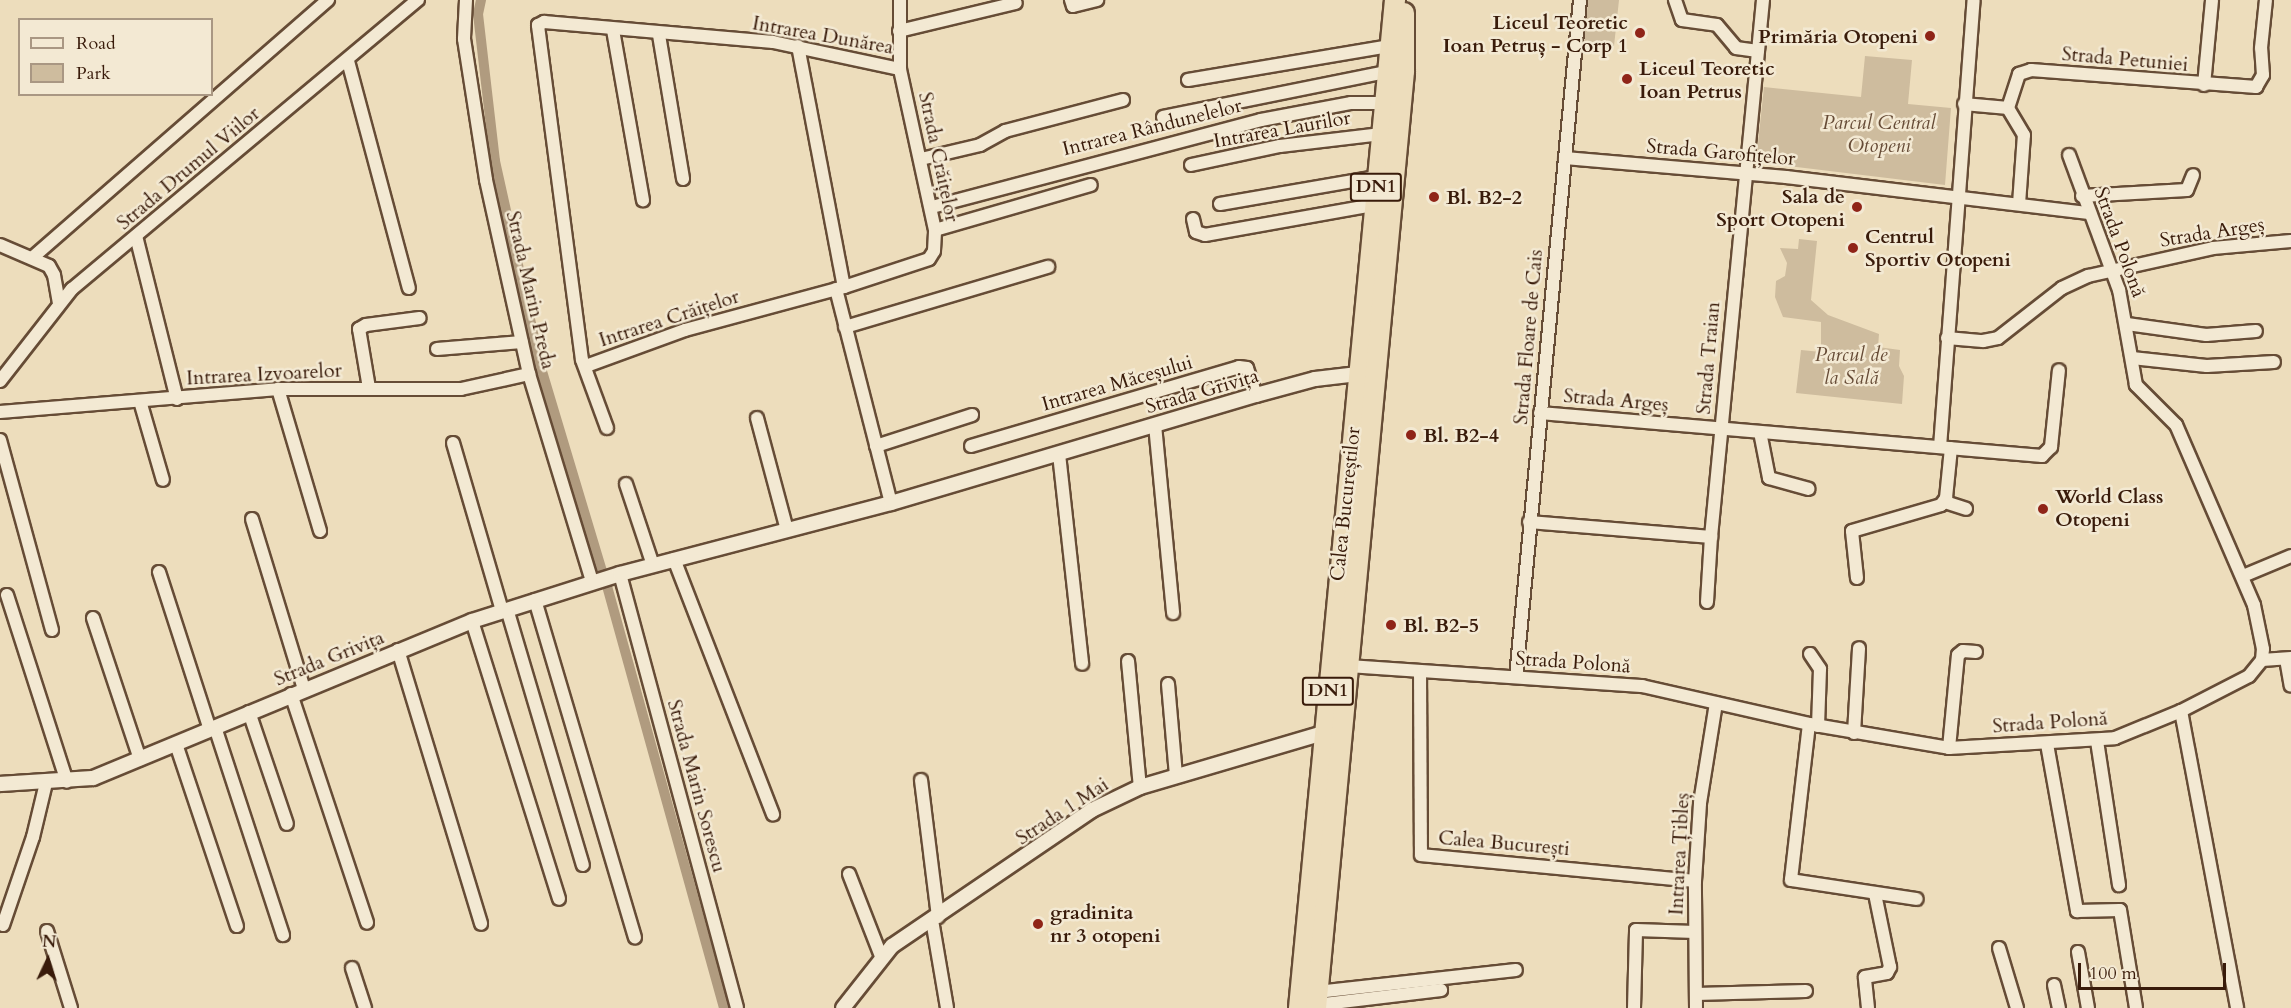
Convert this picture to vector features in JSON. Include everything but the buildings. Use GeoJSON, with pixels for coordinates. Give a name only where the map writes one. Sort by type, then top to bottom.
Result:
{"type":"FeatureCollection","features":[{"type":"Feature","properties":{"kind":"highway","name":"Calea Bucureștilor"},"geometry":{"type":"LineString","coordinates":[[1312,1003],[1324,733],[1395,0]]}},
{"type":"Feature","properties":{"kind":"highway","name":"Calea Bucureștilor"},"geometry":{"type":"LineString","coordinates":[[1312,1003],[1404,71],[1406,0]]}},
{"type":"Feature","properties":{"kind":"street"},"geometry":{"type":"LineString","coordinates":[[32,258],[328,0]]}},
{"type":"Feature","properties":{"kind":"street","name":"Strada Drumul Viilor"},"geometry":{"type":"LineString","coordinates":[[0,381],[59,302],[418,0]]}},
{"type":"Feature","properties":{"kind":"street","name":"Strada Marin Preda"},"geometry":{"type":"LineString","coordinates":[[466,0],[464,39],[481,154],[529,374],[592,582]]}},
{"type":"Feature","properties":{"kind":"street","name":"Strada Crăițelor"},"geometry":{"type":"LineString","coordinates":[[840,288],[929,259],[934,251],[935,230],[932,207],[900,69],[900,0]]}},
{"type":"Feature","properties":{"kind":"street"},"geometry":{"type":"LineString","coordinates":[[1071,0],[1073,6],[1097,0]]}},
{"type":"Feature","properties":{"kind":"street","name":"Strada Floare de Cais"},"geometry":{"type":"LineString","coordinates":[[1515,677],[1580,0]]}},
{"type":"Feature","properties":{"kind":"street"},"geometry":{"type":"LineString","coordinates":[[1675,0],[1682,20],[1717,25],[1736,48],[1758,51]]}},
{"type":"Feature","properties":{"kind":"street","name":"Strada Traian"},"geometry":{"type":"LineString","coordinates":[[1707,602],[1744,173],[1763,0]]}},
{"type":"Feature","properties":{"kind":"street"},"geometry":{"type":"LineString","coordinates":[[1945,502],[1947,338],[1956,197],[1974,0]]}},
{"type":"Feature","properties":{"kind":"street"},"geometry":{"type":"LineString","coordinates":[[2204,85],[2212,0]]}},
{"type":"Feature","properties":{"kind":"street","name":"Strada Petuniei"},"geometry":{"type":"LineString","coordinates":[[2008,108],[2015,78],[2026,70],[2250,88],[2262,80],[2266,0]]}},
{"type":"Feature","properties":{"kind":"street"},"geometry":{"type":"LineString","coordinates":[[899,31],[1016,3]]}},
{"type":"Feature","properties":{"kind":"street","name":"Intrarea Dunărea"},"geometry":{"type":"LineString","coordinates":[[539,39],[538,27],[544,22],[658,35],[798,46],[900,69]]}},
{"type":"Feature","properties":{"kind":"street"},"geometry":{"type":"LineString","coordinates":[[613,30],[643,200]]}},
{"type":"Feature","properties":{"kind":"street"},"geometry":{"type":"LineString","coordinates":[[658,35],[683,179]]}},
{"type":"Feature","properties":{"kind":"street","name":"Intrarea Crăițelor"},"geometry":{"type":"LineString","coordinates":[[539,39],[582,360],[586,366],[685,330],[840,288]]}},
{"type":"Feature","properties":{"kind":"street"},"geometry":{"type":"LineString","coordinates":[[798,46],[845,327],[891,503]]}},
{"type":"Feature","properties":{"kind":"street"},"geometry":{"type":"LineString","coordinates":[[1188,80],[1390,46]]}},
{"type":"Feature","properties":{"kind":"street"},"geometry":{"type":"LineString","coordinates":[[348,61],[409,288]]}},
{"type":"Feature","properties":{"kind":"street"},"geometry":{"type":"LineString","coordinates":[[1163,117],[1330,80],[1387,72]]}},
{"type":"Feature","properties":{"kind":"street"},"geometry":{"type":"LineString","coordinates":[[921,159],[980,145],[1005,131],[1123,100]]}},
{"type":"Feature","properties":{"kind":"street","name":"Intrarea Rândunelelor"},"geometry":{"type":"LineString","coordinates":[[932,207],[1261,120],[1351,103],[1384,103]]}},
{"type":"Feature","properties":{"kind":"street"},"geometry":{"type":"LineString","coordinates":[[1964,104],[2008,108],[2024,135],[2019,204]]}},
{"type":"Feature","properties":{"kind":"street","name":"Intrarea Laurilor"},"geometry":{"type":"LineString","coordinates":[[1191,165],[1280,146],[1381,134]]}},
{"type":"Feature","properties":{"kind":"street","name":"Strada Polonă"},"geometry":{"type":"LineString","coordinates":[[1347,666],[1626,684],[1854,733],[1949,748],[2097,741],[2129,734],[2241,681],[2262,660],[2262,634],[2243,576],[2176,425],[2140,393],[2127,324],[2112,270],[2088,213],[2069,155]]}},
{"type":"Feature","properties":{"kind":"street","name":"Strada Garofițelor"},"geometry":{"type":"LineString","coordinates":[[1564,158],[1744,173],[2088,213]]}},
{"type":"Feature","properties":{"kind":"street"},"geometry":{"type":"LineString","coordinates":[[2082,196],[2187,190],[2193,175]]}},
{"type":"Feature","properties":{"kind":"street"},"geometry":{"type":"LineString","coordinates":[[1220,204],[1377,177]]}},
{"type":"Feature","properties":{"kind":"street"},"geometry":{"type":"LineString","coordinates":[[935,230],[1091,185]]}},
{"type":"Feature","properties":{"kind":"street"},"geometry":{"type":"LineString","coordinates":[[1193,219],[1196,232],[1204,235],[1374,205]]}},
{"type":"Feature","properties":{"kind":"street"},"geometry":{"type":"LineString","coordinates":[[136,236],[177,399]]}},
{"type":"Feature","properties":{"kind":"street","name":"Strada Argeș"},"geometry":{"type":"LineString","coordinates":[[1947,338],[1983,341],[1998,338],[2073,281],[2112,270],[2213,248],[2291,241]]}},
{"type":"Feature","properties":{"kind":"street"},"geometry":{"type":"LineString","coordinates":[[0,245],[32,258],[53,270],[59,302]]}},
{"type":"Feature","properties":{"kind":"street"},"geometry":{"type":"LineString","coordinates":[[845,327],[1048,267]]}},
{"type":"Feature","properties":{"kind":"street"},"geometry":{"type":"LineString","coordinates":[[369,388],[359,329],[420,318]]}},
{"type":"Feature","properties":{"kind":"street"},"geometry":{"type":"LineString","coordinates":[[2127,324],[2206,334],[2256,331]]}},
{"type":"Feature","properties":{"kind":"street"},"geometry":{"type":"LineString","coordinates":[[437,349],[522,342]]}},
{"type":"Feature","properties":{"kind":"street"},"geometry":{"type":"LineString","coordinates":[[2132,358],[2207,366],[2274,362]]}},
{"type":"Feature","properties":{"kind":"street"},"geometry":{"type":"LineString","coordinates":[[586,366],[607,428]]}},
{"type":"Feature","properties":{"kind":"street","name":"Intrarea Măceșului"},"geometry":{"type":"LineString","coordinates":[[971,446],[1239,367],[1247,369],[1256,395]]}},
{"type":"Feature","properties":{"kind":"street","name":"Strada Argeș"},"geometry":{"type":"LineString","coordinates":[[1540,413],[1945,448],[2046,454],[2052,441],[2059,370]]}},
{"type":"Feature","properties":{"kind":"street","name":"Intrarea Izvoarelor"},"geometry":{"type":"LineString","coordinates":[[0,412],[278,389],[461,389],[529,374]]}},
{"type":"Feature","properties":{"kind":"street","name":"Strada Grivița"},"geometry":{"type":"LineString","coordinates":[[0,784],[67,782],[93,778],[398,650],[472,621],[592,582],[891,503],[1256,395],[1315,379],[1358,374]]}},
{"type":"Feature","properties":{"kind":"street"},"geometry":{"type":"LineString","coordinates":[[278,389],[320,531]]}},
{"type":"Feature","properties":{"kind":"street"},"geometry":{"type":"LineString","coordinates":[[140,401],[163,480]]}},
{"type":"Feature","properties":{"kind":"street"},"geometry":{"type":"LineString","coordinates":[[876,446],[972,415]]}},
{"type":"Feature","properties":{"kind":"street"},"geometry":{"type":"LineString","coordinates":[[757,418],[787,530]]}},
{"type":"Feature","properties":{"kind":"street"},"geometry":{"type":"LineString","coordinates":[[1155,425],[1173,613]]}},
{"type":"Feature","properties":{"kind":"street"},"geometry":{"type":"LineString","coordinates":[[1760,432],[1769,478],[1809,489]]}},
{"type":"Feature","properties":{"kind":"street"},"geometry":{"type":"LineString","coordinates":[[0,440],[52,630]]}},
{"type":"Feature","properties":{"kind":"street"},"geometry":{"type":"LineString","coordinates":[[453,444],[583,865]]}},
{"type":"Feature","properties":{"kind":"street"},"geometry":{"type":"LineString","coordinates":[[1059,454],[1082,664]]}},
{"type":"Feature","properties":{"kind":"street"},"geometry":{"type":"LineString","coordinates":[[626,484],[652,565]]}},
{"type":"Feature","properties":{"kind":"street"},"geometry":{"type":"LineString","coordinates":[[1945,502],[1966,509]]}},
{"type":"Feature","properties":{"kind":"street"},"geometry":{"type":"LineString","coordinates":[[1857,578],[1852,531],[1936,508],[1945,502]]}},
{"type":"Feature","properties":{"kind":"street"},"geometry":{"type":"LineString","coordinates":[[252,519],[297,691],[367,923]]}},
{"type":"Feature","properties":{"kind":"street"},"geometry":{"type":"LineString","coordinates":[[1529,522],[1712,537]]}},
{"type":"Feature","properties":{"kind":"street"},"geometry":{"type":"LineString","coordinates":[[2243,576],[2291,556]]}},
{"type":"Feature","properties":{"kind":"street"},"geometry":{"type":"LineString","coordinates":[[674,559],[773,814]]}},
{"type":"Feature","properties":{"kind":"street"},"geometry":{"type":"LineString","coordinates":[[159,572],[283,935]]}},
{"type":"Feature","properties":{"kind":"street","name":"Strada Marin Sorescu"},"geometry":{"type":"LineString","coordinates":[[620,574],[737,1008]]}},
{"type":"Feature","properties":{"kind":"street"},"geometry":{"type":"LineString","coordinates":[[8,595],[67,782]]}},
{"type":"Feature","properties":{"kind":"street"},"geometry":{"type":"LineString","coordinates":[[535,600],[635,938]]}},
{"type":"Feature","properties":{"kind":"street"},"geometry":{"type":"LineString","coordinates":[[93,618],[140,759]]}},
{"type":"Feature","properties":{"kind":"street"},"geometry":{"type":"LineString","coordinates":[[472,621],[559,900]]}},
{"type":"Feature","properties":{"kind":"street"},"geometry":{"type":"LineString","coordinates":[[1854,733],[1859,648]]}},
{"type":"Feature","properties":{"kind":"street"},"geometry":{"type":"LineString","coordinates":[[398,650],[482,924]]}},
{"type":"Feature","properties":{"kind":"street"},"geometry":{"type":"LineString","coordinates":[[1949,748],[1958,655],[1963,651],[1976,652]]}},
{"type":"Feature","properties":{"kind":"street"},"geometry":{"type":"LineString","coordinates":[[1810,654],[1820,669],[1791,880],[1917,899]]}},
{"type":"Feature","properties":{"kind":"street"},"geometry":{"type":"LineString","coordinates":[[2262,660],[2289,658],[2291,686]]}},
{"type":"Feature","properties":{"kind":"street"},"geometry":{"type":"LineString","coordinates":[[1128,661],[1140,787]]}},
{"type":"Feature","properties":{"kind":"street","name":"Calea București"},"geometry":{"type":"LineString","coordinates":[[1420,671],[1421,855],[1695,881]]}},
{"type":"Feature","properties":{"kind":"street"},"geometry":{"type":"LineString","coordinates":[[1168,684],[1176,775]]}},
{"type":"Feature","properties":{"kind":"street","name":"Intrarea Țibleș"},"geometry":{"type":"LineString","coordinates":[[1696,1008],[1695,881],[1700,803],[1716,703]]}},
{"type":"Feature","properties":{"kind":"street"},"geometry":{"type":"LineString","coordinates":[[2181,711],[2237,1008]]}},
{"type":"Feature","properties":{"kind":"street"},"geometry":{"type":"LineString","coordinates":[[249,712],[286,824]]}},
{"type":"Feature","properties":{"kind":"street","name":"Strada 1 Mai"},"geometry":{"type":"LineString","coordinates":[[843,1008],[881,956],[1092,810],[1140,787],[1176,775],[1324,733]]}},
{"type":"Feature","properties":{"kind":"street"},"geometry":{"type":"LineString","coordinates":[[2097,741],[2119,885]]}},
{"type":"Feature","properties":{"kind":"street"},"geometry":{"type":"LineString","coordinates":[[176,744],[237,926]]}},
{"type":"Feature","properties":{"kind":"street"},"geometry":{"type":"LineString","coordinates":[[2047,744],[2077,911],[2120,910],[2136,1008]]}},
{"type":"Feature","properties":{"kind":"street"},"geometry":{"type":"LineString","coordinates":[[921,780],[947,1008]]}},
{"type":"Feature","properties":{"kind":"street"},"geometry":{"type":"LineString","coordinates":[[3,925],[33,837],[46,783]]}},
{"type":"Feature","properties":{"kind":"street"},"geometry":{"type":"LineString","coordinates":[[849,874],[881,956]]}},
{"type":"Feature","properties":{"kind":"street"},"geometry":{"type":"LineString","coordinates":[[1868,1008],[1865,977],[1887,973],[1890,967],[1875,894]]}},
{"type":"Feature","properties":{"kind":"street"},"geometry":{"type":"LineString","coordinates":[[1634,1008],[1636,930],[1695,932]]}},
{"type":"Feature","properties":{"kind":"street"},"geometry":{"type":"LineString","coordinates":[[47,931],[71,1008]]}},
{"type":"Feature","properties":{"kind":"street"},"geometry":{"type":"LineString","coordinates":[[1999,948],[2017,1008]]}},
{"type":"Feature","properties":{"kind":"street"},"geometry":{"type":"LineString","coordinates":[[2078,952],[2088,1008]]}},
{"type":"Feature","properties":{"kind":"street"},"geometry":{"type":"LineString","coordinates":[[352,968],[365,1008]]}},
{"type":"Feature","properties":{"kind":"street"},"geometry":{"type":"LineString","coordinates":[[1312,1003],[1516,970]]}},
{"type":"Feature","properties":{"kind":"street"},"geometry":{"type":"LineString","coordinates":[[2054,985],[2059,1008]]}},
{"type":"Feature","properties":{"kind":"street"},"geometry":{"type":"LineString","coordinates":[[1312,1003],[1441,990]]}},
{"type":"Feature","properties":{"kind":"street"},"geometry":{"type":"LineString","coordinates":[[1696,994],[1806,991]]}},
{"type":"Feature","properties":{"kind":"green space"},"geometry":{"type":"Polygon","coordinates":[[[1588,0],[1619,0],[1614,46],[1584,43],[1588,0]]]}},
{"type":"Feature","properties":{"kind":"green space","name":"Parcul Central Otopeni"},"geometry":{"type":"Polygon","coordinates":[[[1865,56],[1912,60],[1908,104],[1951,108],[1945,185],[1756,162],[1764,87],[1861,97],[1865,56]]]}},
{"type":"Feature","properties":{"kind":"green space","name":"Parcul de la Sală"},"geometry":{"type":"Polygon","coordinates":[[[1799,239],[1817,241],[1811,300],[1828,315],[1879,334],[1878,347],[1900,350],[1899,366],[1904,376],[1902,404],[1796,393],[1801,350],[1821,352],[1821,322],[1783,317],[1775,297],[1776,281],[1785,276],[1787,263],[1780,248],[1798,249],[1799,239]]]}},
{"type":"Feature","properties":{"kind":"waterway"},"geometry":{"type":"LineString","coordinates":[[481,0],[478,14],[495,161],[541,368],[602,571]]}},
{"type":"Feature","properties":{"kind":"waterway"},"geometry":{"type":"LineString","coordinates":[[607,586],[724,1008]]}},
{"type":"Feature","properties":{"kind":"place","name":"Liceul Teoretic Ioan Petruș - Corp 1"},"geometry":{"type":"Point","coordinates":[1640,33]}},
{"type":"Feature","properties":{"kind":"place","name":"Primăria Otopeni"},"geometry":{"type":"Point","coordinates":[1930,36]}},
{"type":"Feature","properties":{"kind":"place","name":"Liceul Teoretic Ioan Petrus"},"geometry":{"type":"Point","coordinates":[1627,79]}},
{"type":"Feature","properties":{"kind":"place","name":"Bl. B2-2"},"geometry":{"type":"Point","coordinates":[1434,197]}},
{"type":"Feature","properties":{"kind":"place","name":"Sala de Sport Otopeni"},"geometry":{"type":"Point","coordinates":[1857,207]}},
{"type":"Feature","properties":{"kind":"place","name":"Centrul Sportiv Otopeni"},"geometry":{"type":"Point","coordinates":[1853,248]}},
{"type":"Feature","properties":{"kind":"place","name":"Bl. B2-4"},"geometry":{"type":"Point","coordinates":[1411,435]}},
{"type":"Feature","properties":{"kind":"place","name":"World Class Otopeni"},"geometry":{"type":"Point","coordinates":[2043,509]}},
{"type":"Feature","properties":{"kind":"place","name":"Bl. B2-5"},"geometry":{"type":"Point","coordinates":[1391,625]}},
{"type":"Feature","properties":{"kind":"place","name":"gradinita nr 3 otopeni"},"geometry":{"type":"Point","coordinates":[1038,924]}}]}
